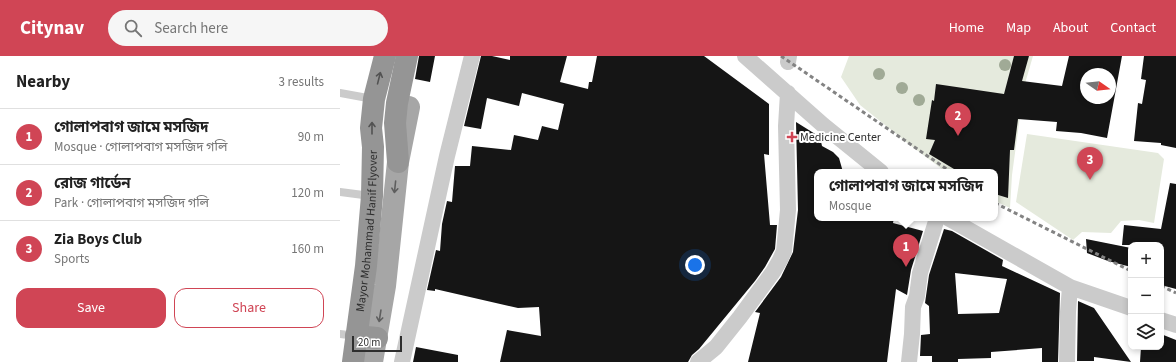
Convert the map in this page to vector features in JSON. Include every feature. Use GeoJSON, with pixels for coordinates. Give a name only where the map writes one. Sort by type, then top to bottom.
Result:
{"type":"FeatureCollection","features":[{"type":"Feature","properties":{"kind":"highway","name":"Mayor Mohammad Hanif Flyover"},"geometry":{"type":"LineString","coordinates":[[353,362],[358,336],[372,196],[371,128],[374,99],[385,56]]}},
{"type":"Feature","properties":{"kind":"highway"},"geometry":{"type":"LineString","coordinates":[[398,162],[395,123],[397,103],[407,56]]}},
{"type":"Feature","properties":{"kind":"highway"},"geometry":{"type":"LineString","coordinates":[[409,107],[420,56]]}},
{"type":"Feature","properties":{"kind":"main road"},"geometry":{"type":"LineString","coordinates":[[372,362],[358,336],[385,286],[398,162],[409,107]]}},
{"type":"Feature","properties":{"kind":"street"},"geometry":{"type":"LineString","coordinates":[[402,362],[447,156],[472,56]]}},
{"type":"Feature","properties":{"kind":"street"},"geometry":{"type":"LineString","coordinates":[[745,56],[823,125],[877,169]]}},
{"type":"Feature","properties":{"kind":"street"},"geometry":{"type":"LineString","coordinates":[[698,362],[716,348],[780,260],[786,240],[788,210],[786,126],[788,94]]}},
{"type":"Feature","properties":{"kind":"street"},"geometry":{"type":"LineString","coordinates":[[909,362],[913,307],[917,296],[920,273],[936,221]]}},
{"type":"Feature","properties":{"kind":"street"},"geometry":{"type":"LineString","coordinates":[[953,221],[1070,287],[1128,307]]}},
{"type":"Feature","properties":{"kind":"street"},"geometry":{"type":"LineString","coordinates":[[1067,362],[1070,287]]}},
{"type":"Feature","properties":{"kind":"street"},"geometry":{"type":"LineString","coordinates":[[1164,321],[1176,325]]}},
{"type":"Feature","properties":{"kind":"lane"},"geometry":{"type":"LineString","coordinates":[[340,93],[374,99]]}},
{"type":"Feature","properties":{"kind":"lane"},"geometry":{"type":"LineString","coordinates":[[340,192],[372,196]]}},
{"type":"Feature","properties":{"kind":"shaded area"},"geometry":{"type":"Polygon","coordinates":[[[849,56],[1033,56],[1024,87],[1012,175],[1010,208],[998,202],[998,169],[942,169],[860,105],[841,77],[849,56]]]}},
{"type":"Feature","properties":{"kind":"shaded area"},"geometry":{"type":"Polygon","coordinates":[[[1027,134],[1158,153],[1164,159],[1154,223],[1139,220],[1121,221],[1111,233],[1082,232],[1073,240],[1016,202],[1027,134]]]}},
{"type":"Feature","properties":{"kind":"building"},"geometry":{"type":"Polygon","coordinates":[[[419,56],[435,56],[430,82],[415,79],[419,56]]]}},
{"type":"Feature","properties":{"kind":"building"},"geometry":{"type":"Polygon","coordinates":[[[481,56],[492,56],[510,60],[510,56],[567,56],[560,82],[588,89],[589,82],[592,82],[597,56],[704,56],[769,104],[769,155],[764,154],[770,225],[777,225],[775,249],[755,281],[699,349],[692,355],[688,362],[500,362],[507,330],[541,336],[539,307],[518,308],[435,289],[435,291],[427,290],[436,250],[440,251],[442,224],[447,201],[452,202],[455,166],[470,166],[472,146],[511,150],[514,135],[538,140],[542,126],[558,130],[564,104],[522,93],[519,106],[487,98],[481,129],[464,126],[481,56]]]}},
{"type":"Feature","properties":{"kind":"building"},"geometry":{"type":"Polygon","coordinates":[[[1014,56],[1029,56],[1022,81],[1062,86],[1069,56],[1122,56],[1116,89],[1116,68],[1080,68],[1080,104],[1113,104],[1107,138],[1081,133],[1056,131],[1057,122],[1018,119],[1014,150],[1010,150],[1008,198],[998,195],[998,169],[954,169],[929,154],[935,140],[926,139],[932,100],[934,101],[936,84],[1004,94],[1014,56]]]}},
{"type":"Feature","properties":{"kind":"building"},"geometry":{"type":"Polygon","coordinates":[[[1144,56],[1176,56],[1176,148],[1161,145],[1161,143],[1134,141],[1138,103],[1142,104],[1146,80],[1141,79],[1144,56]]]}},
{"type":"Feature","properties":{"kind":"building"},"geometry":{"type":"Polygon","coordinates":[[[796,122],[820,137],[822,146],[833,152],[839,158],[842,169],[814,169],[814,221],[893,221],[893,223],[923,231],[911,270],[907,295],[896,289],[887,362],[748,362],[760,313],[755,312],[781,277],[793,252],[798,210],[796,122]]]}},
{"type":"Feature","properties":{"kind":"building"},"geometry":{"type":"Polygon","coordinates":[[[1170,183],[1176,184],[1176,289],[1164,286],[1164,242],[1128,242],[1128,245],[1122,245],[1124,225],[1161,229],[1170,183]]]}},
{"type":"Feature","properties":{"kind":"building"},"geometry":{"type":"Polygon","coordinates":[[[944,229],[952,231],[1003,260],[1002,266],[1060,293],[1058,362],[1042,362],[1042,348],[991,352],[991,358],[958,359],[958,362],[932,362],[932,356],[920,356],[921,335],[930,334],[929,306],[925,303],[929,275],[944,229]],[[955,273],[958,314],[999,313],[1007,279],[955,273]]]}},
{"type":"Feature","properties":{"kind":"building"},"geometry":{"type":"Polygon","coordinates":[[[1086,239],[1128,247],[1128,266],[1108,261],[1087,253],[1086,239]]]}},
{"type":"Feature","properties":{"kind":"building"},"geometry":{"type":"Polygon","coordinates":[[[1078,301],[1094,308],[1131,362],[1094,357],[1094,361],[1077,361],[1078,301]]]}},
{"type":"Feature","properties":{"kind":"building"},"geometry":{"type":"Polygon","coordinates":[[[1164,335],[1176,340],[1176,362],[1140,362],[1141,350],[1164,350],[1164,335]]]}},
{"type":"Feature","properties":{"kind":"building"},"geometry":{"type":"Polygon","coordinates":[[[416,347],[458,355],[458,362],[413,362],[416,347]]]}},
{"type":"Feature","properties":{"kind":"railway"},"geometry":{"type":"LineString","coordinates":[[781,56],[947,169]]}},
{"type":"Feature","properties":{"kind":"railway"},"geometry":{"type":"LineString","coordinates":[[998,204],[1128,270]]}},
{"type":"Feature","properties":{"kind":"railway"},"geometry":{"type":"LineString","coordinates":[[1164,287],[1176,293]]}},
{"type":"Feature","properties":{"kind":"place","name":"রোজ গার্ডেন"},"geometry":{"type":"Point","coordinates":[958,136]}},
{"type":"Feature","properties":{"kind":"place","name":"Medicine Center"},"geometry":{"type":"Point","coordinates":[792,137]}},
{"type":"Feature","properties":{"kind":"place","name":"Zia Boys Club"},"geometry":{"type":"Point","coordinates":[1090,180]}},
{"type":"Feature","properties":{"kind":"place","name":"গোলাপবাগ জামে মসজিদ"},"geometry":{"type":"Point","coordinates":[906,267]}}]}
